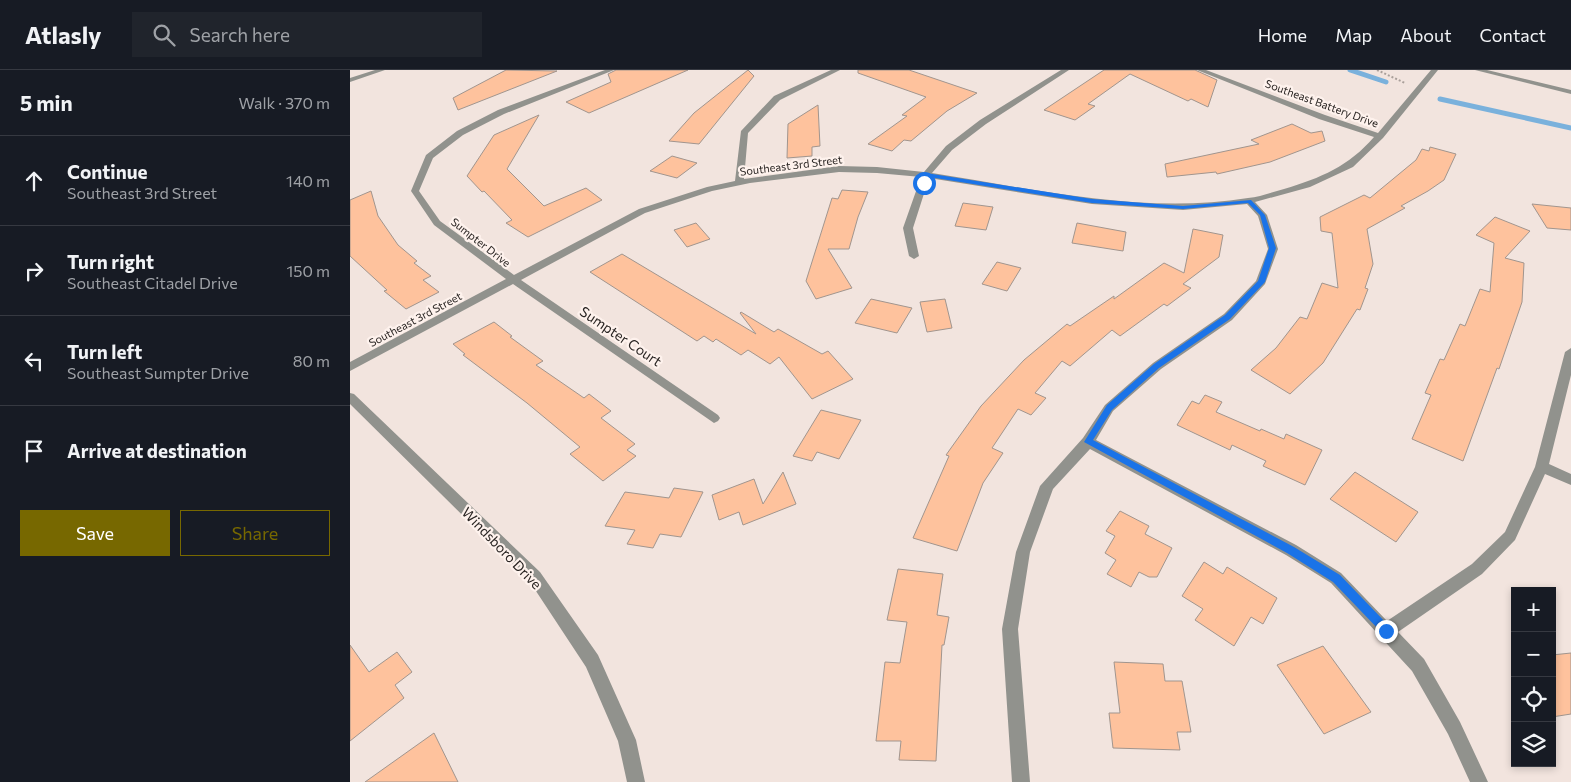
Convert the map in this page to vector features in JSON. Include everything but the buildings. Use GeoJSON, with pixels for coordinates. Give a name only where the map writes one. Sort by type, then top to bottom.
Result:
{"type":"FeatureCollection","features":[{"type":"Feature","properties":{"kind":"street"},"geometry":{"type":"LineString","coordinates":[[350,80],[382,70]]}},
{"type":"Feature","properties":{"kind":"street","name":"Sumpter Drive"},"geometry":{"type":"LineString","coordinates":[[511,279],[437,223],[415,191],[429,157],[466,130],[501,112],[611,70]]}},
{"type":"Feature","properties":{"kind":"street"},"geometry":{"type":"LineString","coordinates":[[739,182],[744,133],[777,98],[836,70]]}},
{"type":"Feature","properties":{"kind":"street"},"geometry":{"type":"LineString","coordinates":[[914,256],[908,228],[926,175],[949,148],[983,122],[1066,70]]}},
{"type":"Feature","properties":{"kind":"street","name":"Southeast Battery Drive"},"geometry":{"type":"LineString","coordinates":[[1200,70],[1322,117],[1380,136]]}},
{"type":"Feature","properties":{"kind":"street","name":"Southeast 3rd Street"},"geometry":{"type":"LineString","coordinates":[[350,367],[511,279],[642,211],[739,182],[839,170],[926,175],[1092,201],[1183,207],[1249,201],[1306,185],[1350,165],[1380,136],[1435,70]]}},
{"type":"Feature","properties":{"kind":"street"},"geometry":{"type":"LineString","coordinates":[[1478,70],[1571,92]]}},
{"type":"Feature","properties":{"kind":"street"},"geometry":{"type":"LineString","coordinates":[[1021,782],[1010,629],[1023,552],[1047,486],[1088,442],[1110,408],[1157,366],[1228,317],[1261,282],[1272,248],[1262,215],[1249,201]]}},
{"type":"Feature","properties":{"kind":"street","name":"Sumpter Court"},"geometry":{"type":"LineString","coordinates":[[511,279],[714,418]]}},
{"type":"Feature","properties":{"kind":"street"},"geometry":{"type":"LineString","coordinates":[[1386,631],[1477,569],[1510,536],[1542,466],[1571,352]]}},
{"type":"Feature","properties":{"kind":"street","name":"Windsboro Drive"},"geometry":{"type":"LineString","coordinates":[[350,397],[535,577],[592,660],[627,740],[636,782]]}},
{"type":"Feature","properties":{"kind":"street"},"geometry":{"type":"LineString","coordinates":[[1088,442],[1291,550],[1336,578],[1418,665],[1454,728],[1479,782]]}},
{"type":"Feature","properties":{"kind":"street"},"geometry":{"type":"LineString","coordinates":[[1542,466],[1571,480]]}},
{"type":"Feature","properties":{"kind":"path"},"geometry":{"type":"LineString","coordinates":[[1377,70],[1420,89]]}},
{"type":"Feature","properties":{"kind":"waterway"},"geometry":{"type":"LineString","coordinates":[[1350,70],[1386,82]]}},
{"type":"Feature","properties":{"kind":"waterway"},"geometry":{"type":"LineString","coordinates":[[1440,99],[1571,128]]}},
{"type":"Feature","properties":{"kind":"route"},"geometry":{"type":"LineString","coordinates":[[924,183],[926,175],[1008,186],[1092,201],[1183,207],[1249,201],[1262,215],[1272,248],[1261,282],[1228,317],[1157,366],[1110,408],[1088,442],[1291,550],[1336,578],[1386,631]]}}]}
